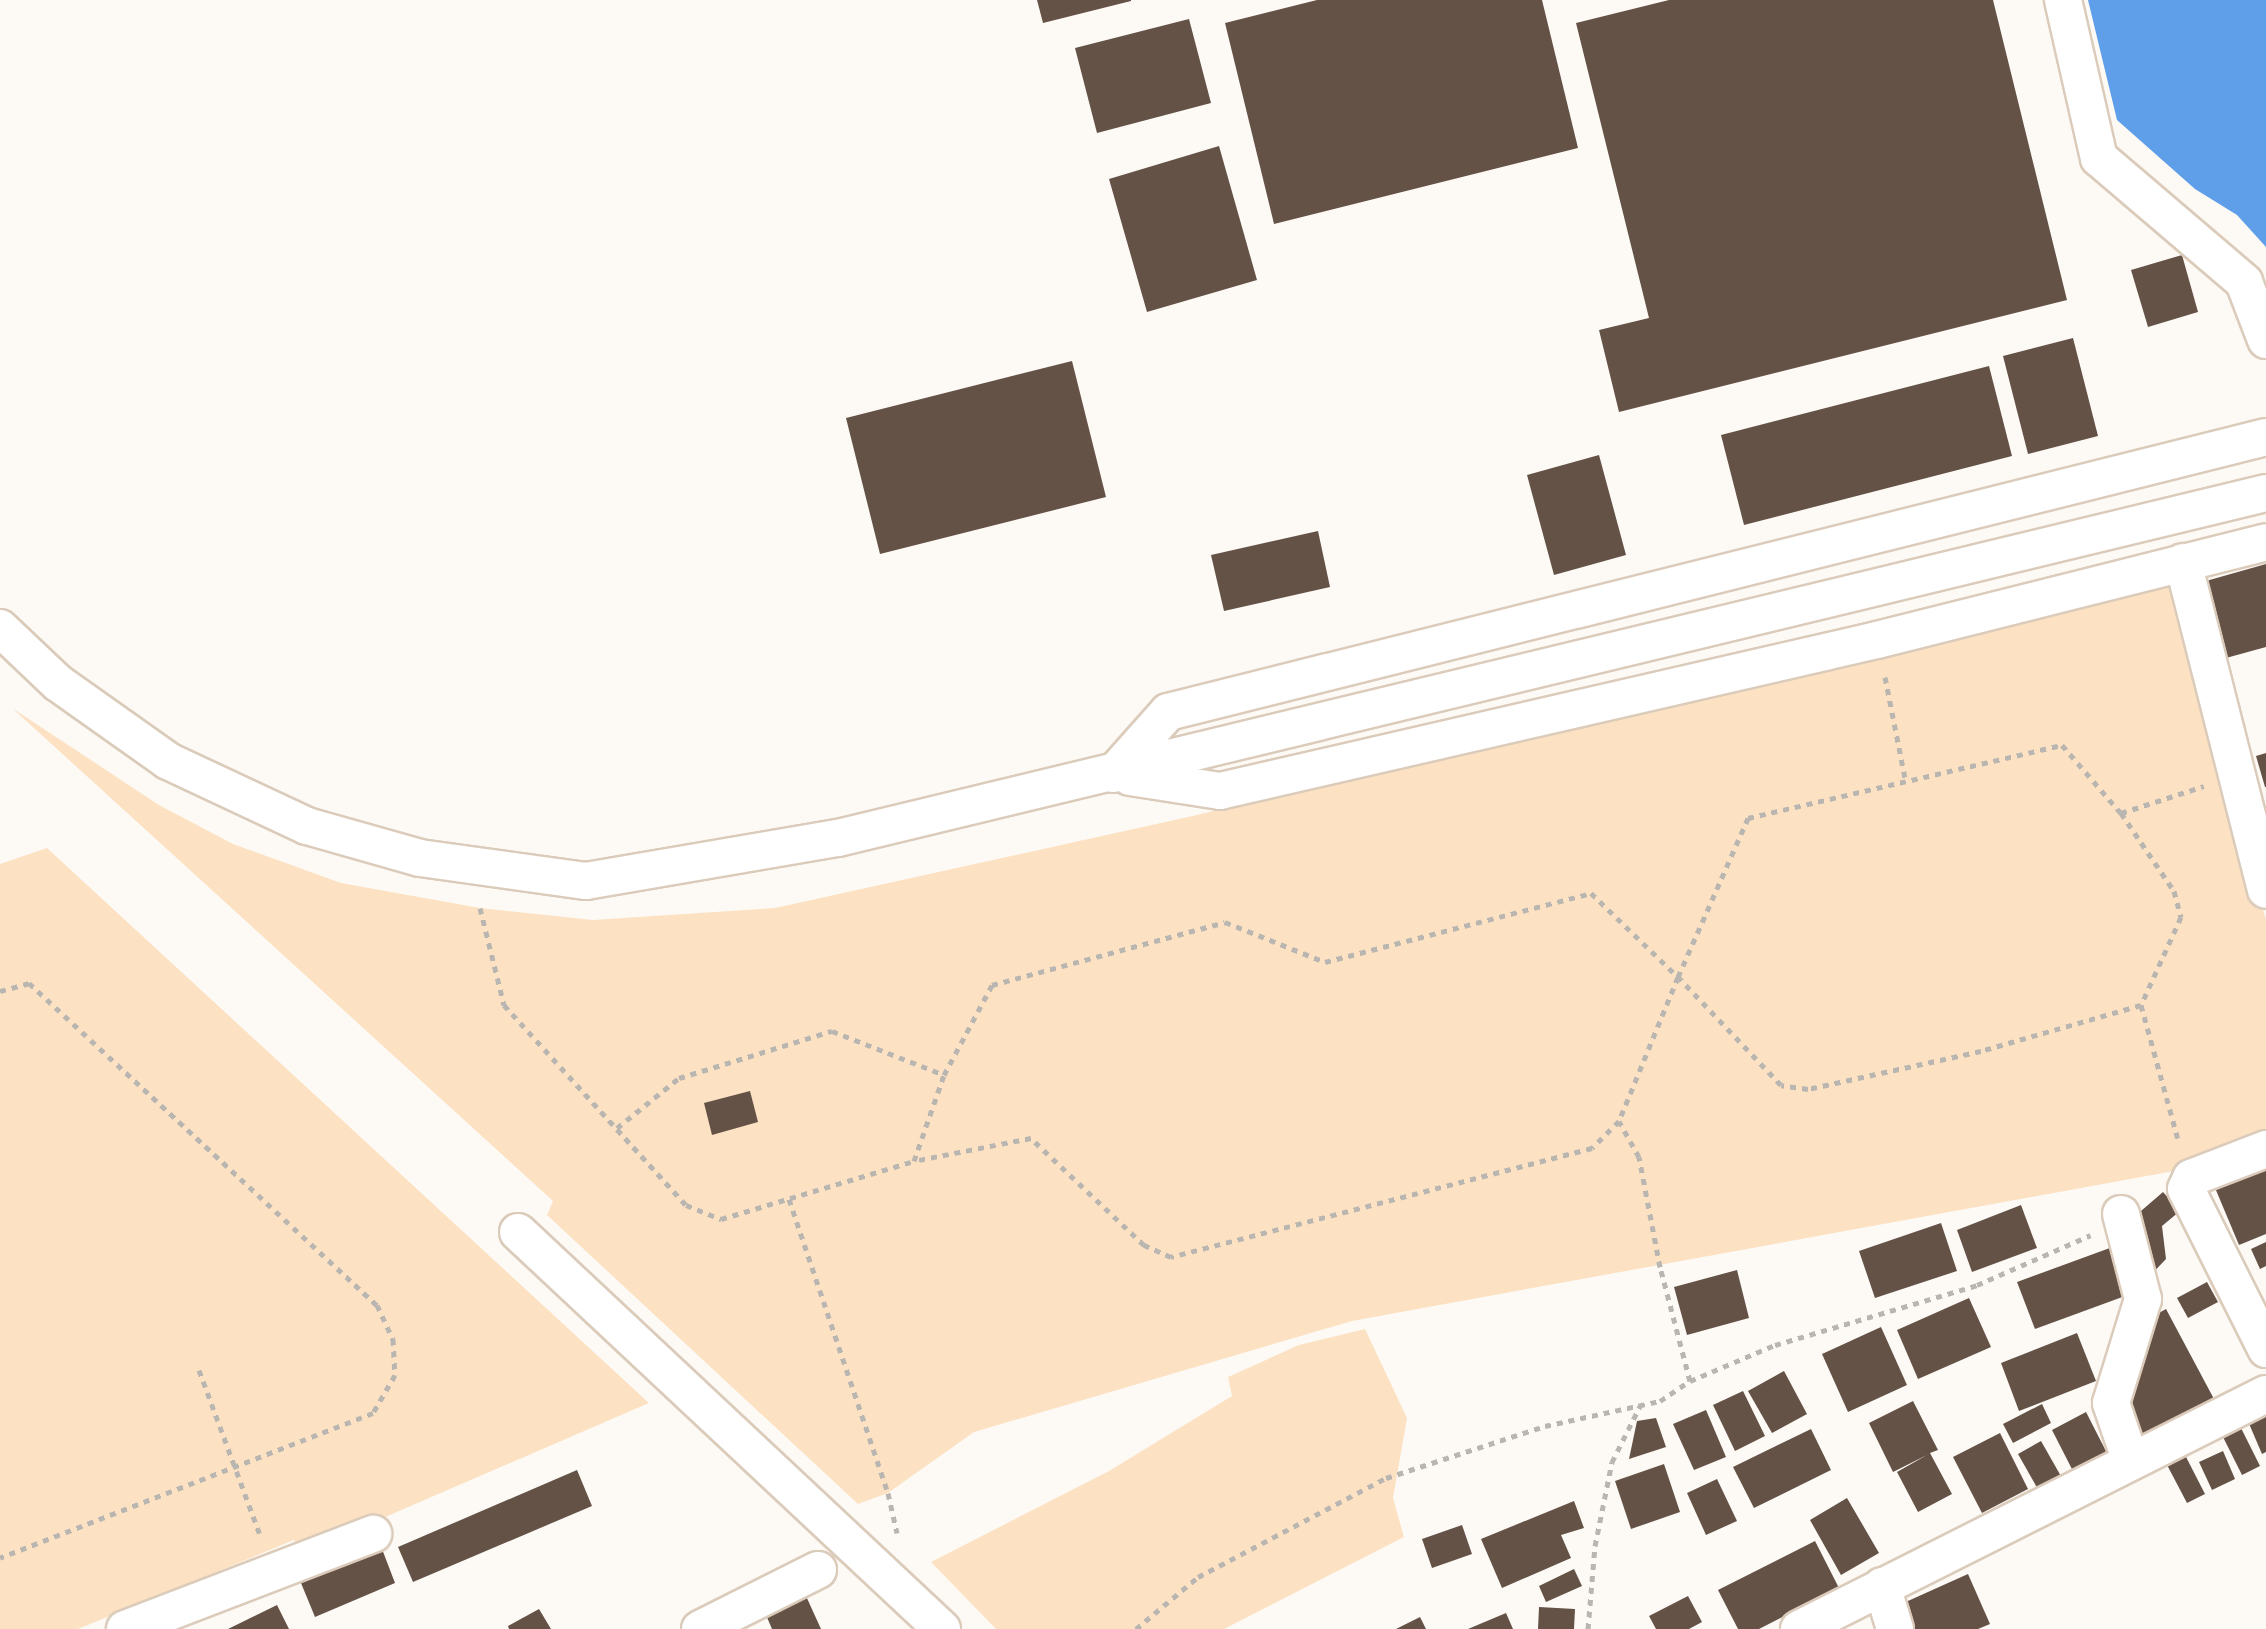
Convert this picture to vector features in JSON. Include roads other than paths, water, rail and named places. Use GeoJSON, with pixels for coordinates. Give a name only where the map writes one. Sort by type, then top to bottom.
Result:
{"type":"FeatureCollection","features":[{"type":"Feature","properties":{"kind":"street"},"geometry":{"type":"LineString","coordinates":[[2063,0],[2099,158],[2244,282],[2266,340]]}},
{"type":"Feature","properties":{"kind":"street"},"geometry":{"type":"LineString","coordinates":[[1113,774],[1168,712],[2266,437]]}},
{"type":"Feature","properties":{"kind":"street"},"geometry":{"type":"LineString","coordinates":[[0,628],[58,683],[168,761],[307,826],[420,858],[586,881],[838,838],[1113,774],[1893,579],[2266,493]]}},
{"type":"Feature","properties":{"kind":"street"},"geometry":{"type":"LineString","coordinates":[[1113,774],[1220,791],[1877,640],[2266,542]]}},
{"type":"Feature","properties":{"kind":"street"},"geometry":{"type":"LineString","coordinates":[[2183,562],[2234,776],[2266,890]]}},
{"type":"Feature","properties":{"kind":"street"},"geometry":{"type":"LineString","coordinates":[[2266,1149],[2191,1178],[2186,1189],[2266,1349]]}},
{"type":"Feature","properties":{"kind":"street"},"geometry":{"type":"LineString","coordinates":[[2121,1214],[2143,1299],[2111,1403],[2131,1462]]}},
{"type":"Feature","properties":{"kind":"street"},"geometry":{"type":"LineString","coordinates":[[518,1232],[942,1629]]}},
{"type":"Feature","properties":{"kind":"street"},"geometry":{"type":"LineString","coordinates":[[1799,1629],[2266,1394]]}},
{"type":"Feature","properties":{"kind":"street"},"geometry":{"type":"LineString","coordinates":[[125,1629],[175,1620],[273,1569],[291,1568],[373,1534]]}},
{"type":"Feature","properties":{"kind":"street"},"geometry":{"type":"LineString","coordinates":[[700,1629],[818,1570]]}},
{"type":"Feature","properties":{"kind":"street"},"geometry":{"type":"LineString","coordinates":[[1882,1586],[1895,1629]]}},
{"type":"Feature","properties":{"kind":"water"},"geometry":{"type":"Polygon","coordinates":[[[2088,0],[2266,0],[2266,247],[2237,215],[2195,189],[2117,120],[2088,0]]]}}]}
